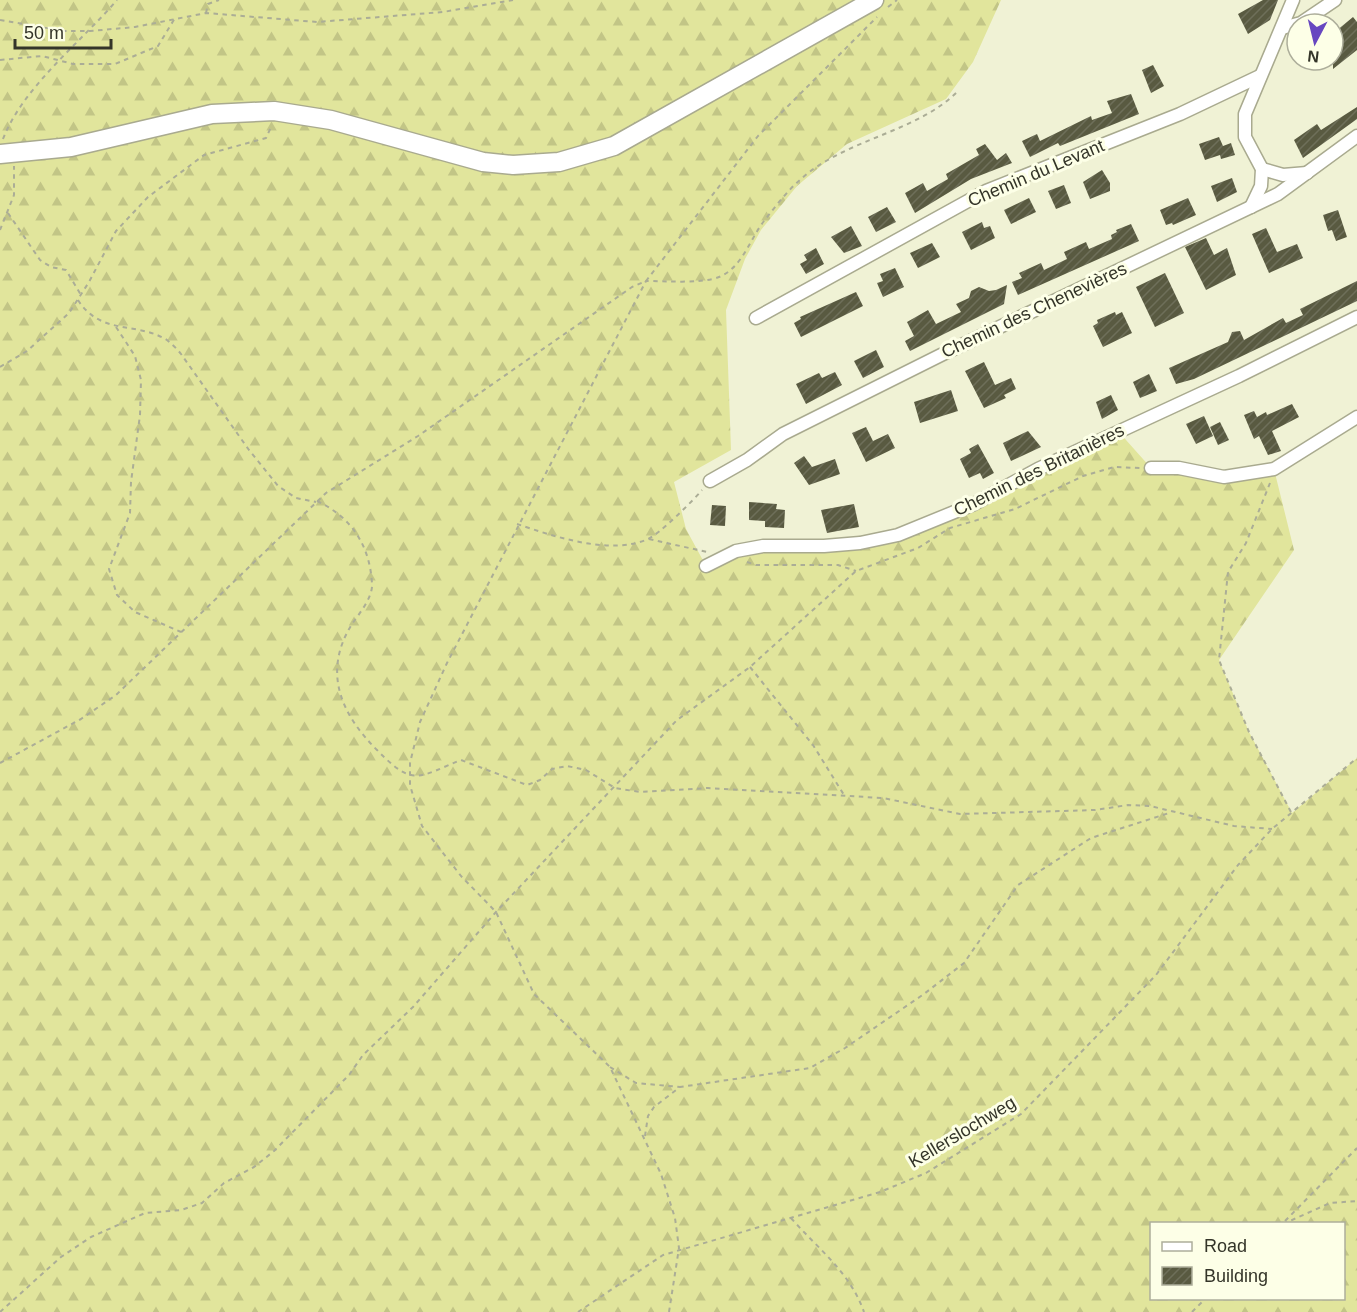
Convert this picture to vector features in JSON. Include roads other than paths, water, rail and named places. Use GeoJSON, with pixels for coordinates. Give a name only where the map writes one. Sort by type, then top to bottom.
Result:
{"type":"FeatureCollection","features":[{"type":"Feature","properties":{"kind":"street"},"geometry":{"type":"LineString","coordinates":[[5,154],[72,147],[212,114],[274,111],[331,120],[483,162],[513,165],[559,162],[614,146],[874,0]]}},
{"type":"Feature","properties":{"kind":"street"},"geometry":{"type":"LineString","coordinates":[[1251,207],[1261,186],[1262,169],[1245,137],[1245,114],[1293,0]]}},
{"type":"Feature","properties":{"kind":"street"},"geometry":{"type":"LineString","coordinates":[[1282,28],[1301,23],[1335,0]]}},
{"type":"Feature","properties":{"kind":"street","name":"Chemin du Levant"},"geometry":{"type":"LineString","coordinates":[[756,318],[986,191],[1180,114],[1260,76]]}},
{"type":"Feature","properties":{"kind":"street","name":"Chemin des Chenevières"},"geometry":{"type":"LineString","coordinates":[[710,481],[747,460],[783,434],[941,355],[1278,194],[1357,136]]}},
{"type":"Feature","properties":{"kind":"street"},"geometry":{"type":"LineString","coordinates":[[1262,169],[1282,175],[1307,173]]}},
{"type":"Feature","properties":{"kind":"street","name":"Chemin des Britanières"},"geometry":{"type":"LineString","coordinates":[[710,563],[736,551],[763,546],[860,543],[898,535],[974,504],[1038,469],[1239,376],[1357,318]]}},
{"type":"Feature","properties":{"kind":"street"},"geometry":{"type":"LineString","coordinates":[[1151,468],[1179,468],[1224,477],[1274,469],[1357,417]]}}]}
